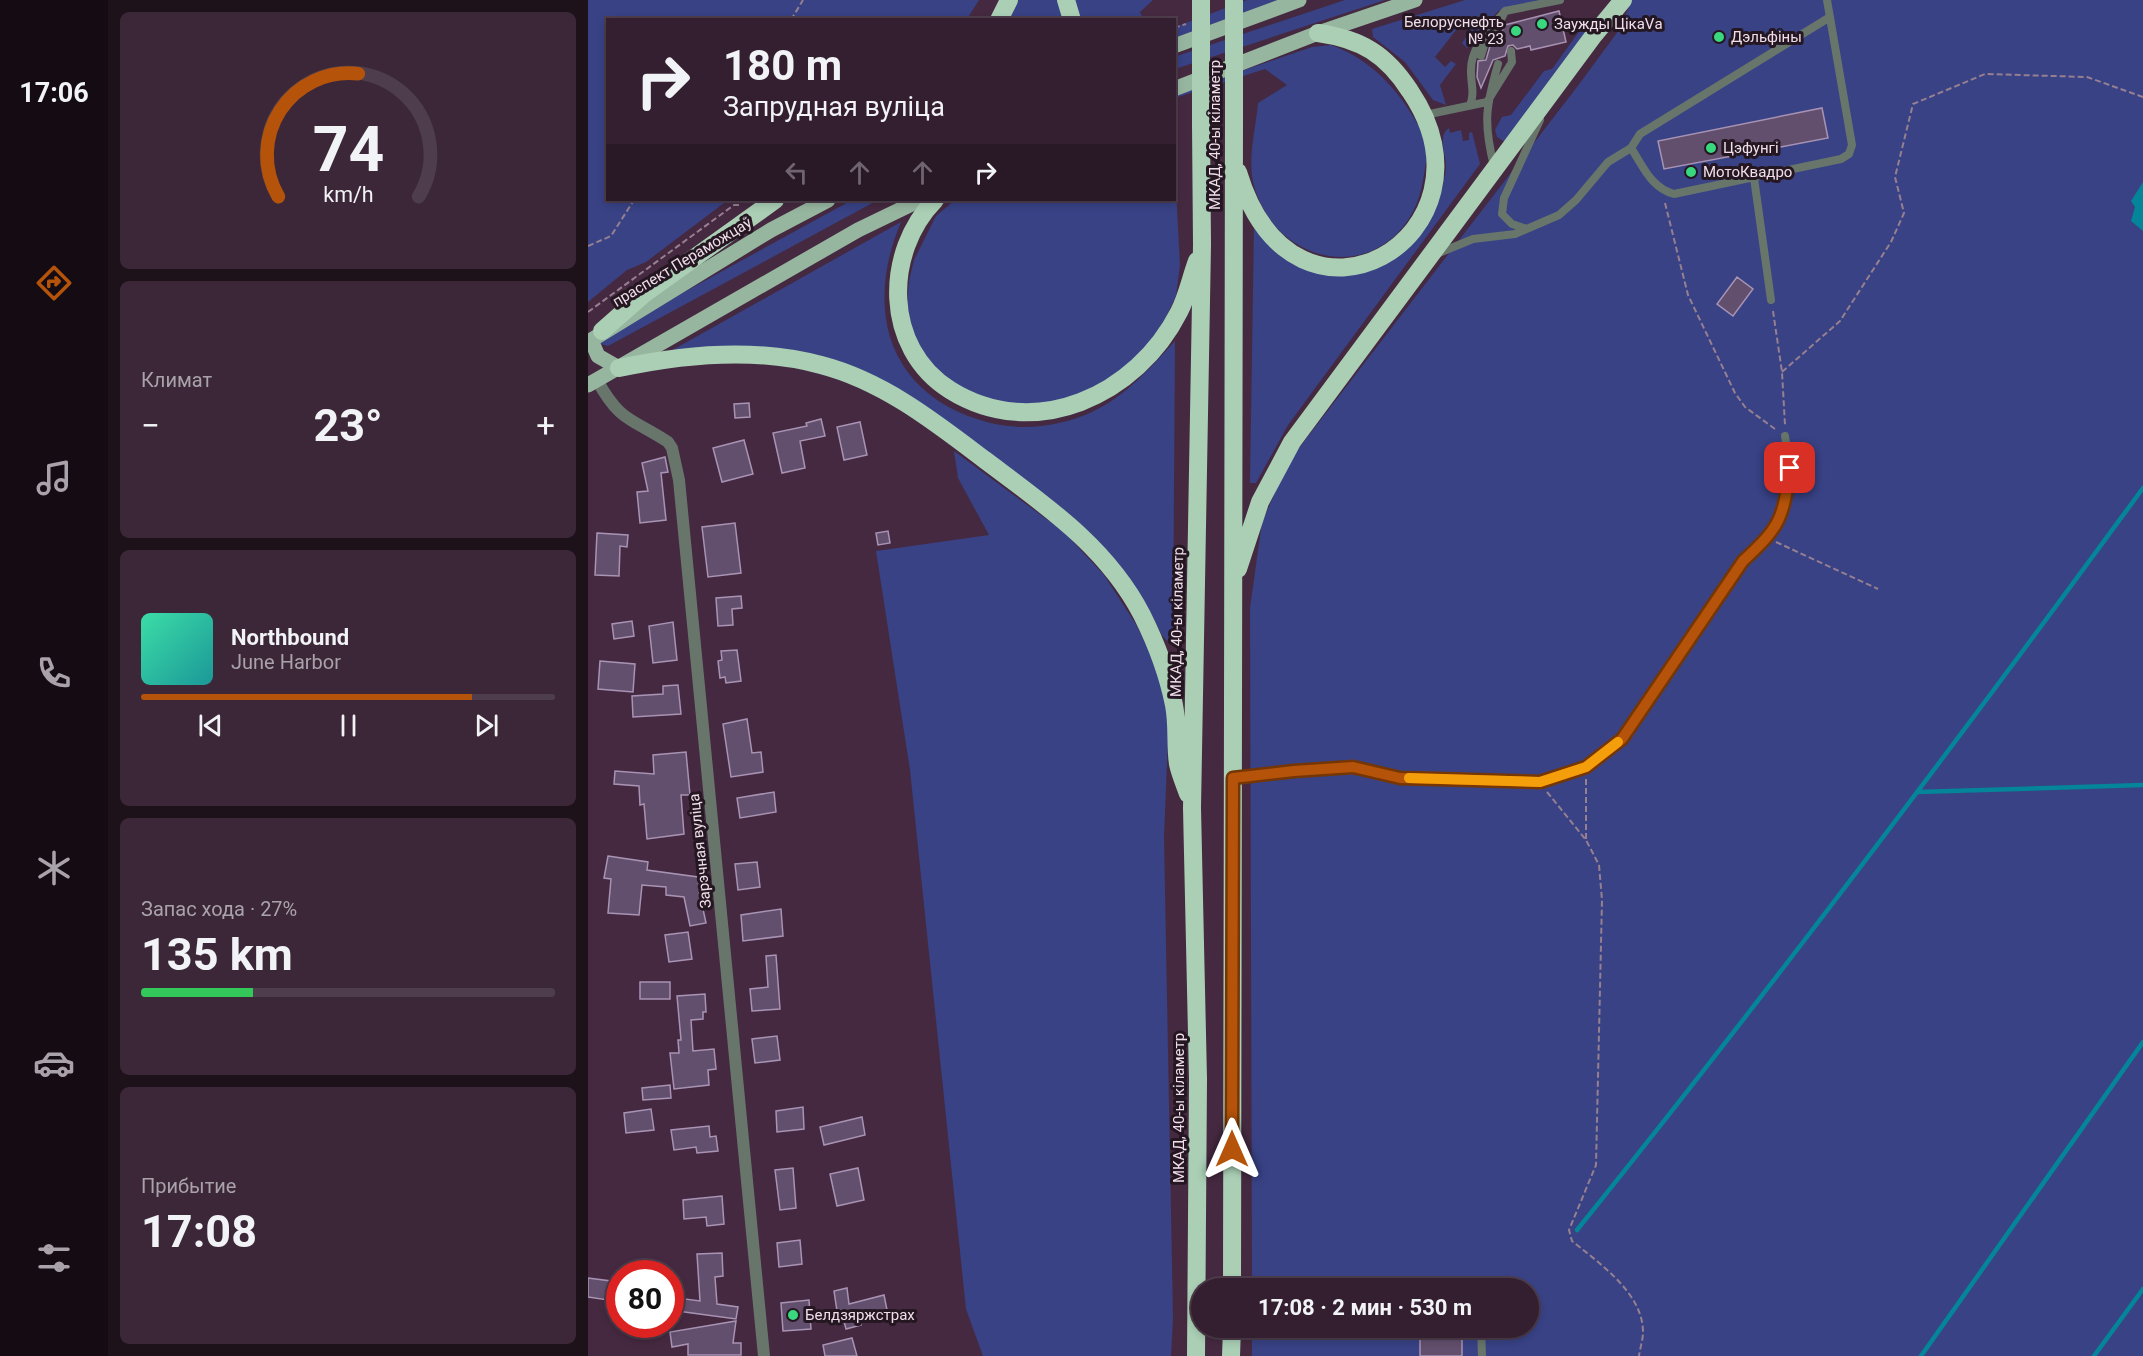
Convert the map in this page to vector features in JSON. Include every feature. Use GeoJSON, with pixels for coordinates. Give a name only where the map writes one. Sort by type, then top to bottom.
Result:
{"type":"FeatureCollection","features":[{"type":"Feature","properties":{"kind":"highway"},"geometry":{"type":"LineString","coordinates":[[1000,18],[1009,0]]}},
{"type":"Feature","properties":{"kind":"highway"},"geometry":{"type":"LineString","coordinates":[[1066,0],[1071,18]]}},
{"type":"Feature","properties":{"kind":"highway","name":"МКАД, 40-ы кіламетр"},"geometry":{"type":"LineString","coordinates":[[1197,1278],[1198,1079],[1192,808],[1202,245],[1201,0]]}},
{"type":"Feature","properties":{"kind":"highway","name":"МКАД, 40-ы кіламетр"},"geometry":{"type":"LineString","coordinates":[[1232,1278],[1234,0]]}},
{"type":"Feature","properties":{"kind":"highway"},"geometry":{"type":"LineString","coordinates":[[1233,584],[1260,502],[1292,442],[1623,0]]}},
{"type":"Feature","properties":{"kind":"highway"},"geometry":{"type":"LineString","coordinates":[[1232,154],[1252,210],[1263,228],[1297,257],[1317,266],[1339,270],[1360,266],[1400,246],[1416,227],[1428,205],[1436,177],[1437,156],[1425,115],[1407,86],[1376,52],[1344,36],[1318,33]]}},
{"type":"Feature","properties":{"kind":"highway"},"geometry":{"type":"LineString","coordinates":[[594,338],[644,294],[774,201]]}},
{"type":"Feature","properties":{"kind":"highway"},"geometry":{"type":"LineString","coordinates":[[934,201],[919,216],[900,262],[898,302],[902,323],[920,360],[949,389],[968,400],[1011,412],[1056,411],[1106,392],[1129,376],[1166,335],[1180,310],[1202,245]]}},
{"type":"Feature","properties":{"kind":"highway"},"geometry":{"type":"LineString","coordinates":[[619,368],[670,357],[700,355],[772,357],[820,364],[884,388],[1040,501],[1093,547],[1124,586],[1143,618],[1166,675],[1174,706],[1178,765],[1192,808]]}},
{"type":"Feature","properties":{"kind":"highway"},"geometry":{"type":"LineString","coordinates":[[1189,1356],[1194,1338]]}},
{"type":"Feature","properties":{"kind":"highway"},"geometry":{"type":"LineString","coordinates":[[1196,1338],[1196,1356]]}},
{"type":"Feature","properties":{"kind":"highway"},"geometry":{"type":"LineString","coordinates":[[1232,1338],[1232,1356]]}},
{"type":"Feature","properties":{"kind":"main road"},"geometry":{"type":"LineString","coordinates":[[1176,45],[1299,0]]}},
{"type":"Feature","properties":{"kind":"main road"},"geometry":{"type":"LineString","coordinates":[[1176,88],[1318,33],[1415,0]]}},
{"type":"Feature","properties":{"kind":"main road","name":"праспект Пераможцаў"},"geometry":{"type":"LineString","coordinates":[[594,338],[771,230],[826,201]]}},
{"type":"Feature","properties":{"kind":"main road"},"geometry":{"type":"LineString","coordinates":[[592,383],[858,230],[918,201]]}},
{"type":"Feature","properties":{"kind":"main road"},"geometry":{"type":"LineString","coordinates":[[594,338],[598,356],[619,368]]}},
{"type":"Feature","properties":{"kind":"street","name":"Зарэчная вуліца"},"geometry":{"type":"LineString","coordinates":[[592,383],[621,416],[668,442],[679,480],[764,1356]]}},
{"type":"Feature","properties":{"kind":"lane"},"geometry":{"type":"LineString","coordinates":[[1470,105],[1474,94],[1471,73],[1472,57],[1479,42],[1505,11],[1560,0]]}},
{"type":"Feature","properties":{"kind":"lane"},"geometry":{"type":"LineString","coordinates":[[1631,148],[1653,183],[1663,191],[1674,194],[1841,159],[1849,154],[1852,145],[1827,0]]}},
{"type":"Feature","properties":{"kind":"lane"},"geometry":{"type":"LineString","coordinates":[[1505,11],[1505,26]]}},
{"type":"Feature","properties":{"kind":"lane"},"geometry":{"type":"LineString","coordinates":[[1491,40],[1505,11]]}},
{"type":"Feature","properties":{"kind":"lane"},"geometry":{"type":"LineString","coordinates":[[1481,56],[1483,42],[1505,11]]}},
{"type":"Feature","properties":{"kind":"lane"},"geometry":{"type":"LineString","coordinates":[[1429,257],[1473,239],[1515,234],[1559,214],[1576,200],[1608,162],[1631,148],[1640,134],[1830,17]]}},
{"type":"Feature","properties":{"kind":"lane"},"geometry":{"type":"LineString","coordinates":[[1425,115],[1487,102],[1512,62],[1511,51]]}},
{"type":"Feature","properties":{"kind":"lane"},"geometry":{"type":"LineString","coordinates":[[1487,102],[1498,64]]}},
{"type":"Feature","properties":{"kind":"lane"},"geometry":{"type":"LineString","coordinates":[[1488,77],[1486,132],[1496,170]]}},
{"type":"Feature","properties":{"kind":"lane"},"geometry":{"type":"LineString","coordinates":[[1528,229],[1505,219],[1502,214],[1504,198],[1551,94]]}},
{"type":"Feature","properties":{"kind":"lane"},"geometry":{"type":"LineString","coordinates":[[1754,178],[1771,300]]}},
{"type":"Feature","properties":{"kind":"lane"},"geometry":{"type":"LineString","coordinates":[[1233,778],[1353,767],[1400,778],[1540,782],[1586,767],[1622,739],[1743,561],[1768,538],[1784,512],[1790,468],[1785,436]]}},
{"type":"Feature","properties":{"kind":"lane"},"geometry":{"type":"LineString","coordinates":[[1481,1338],[1482,1356]]}},
{"type":"Feature","properties":{"kind":"path"},"geometry":{"type":"LineString","coordinates":[[792,18],[802,0]]}},
{"type":"Feature","properties":{"kind":"path"},"geometry":{"type":"LineString","coordinates":[[1782,372],[1840,321],[1892,242],[1904,213],[1894,177],[1913,104],[1985,74],[2087,77],[2143,97]]}},
{"type":"Feature","properties":{"kind":"path"},"geometry":{"type":"LineString","coordinates":[[1663,191],[1688,295],[1735,393],[1745,407],[1785,436]]}},
{"type":"Feature","properties":{"kind":"path"},"geometry":{"type":"LineString","coordinates":[[588,246],[611,236],[633,201]]}},
{"type":"Feature","properties":{"kind":"path"},"geometry":{"type":"LineString","coordinates":[[1771,300],[1782,372],[1785,436]]}},
{"type":"Feature","properties":{"kind":"path"},"geometry":{"type":"LineString","coordinates":[[1768,538],[1878,588]]}},
{"type":"Feature","properties":{"kind":"path"},"geometry":{"type":"LineString","coordinates":[[1586,767],[1586,840]]}},
{"type":"Feature","properties":{"kind":"path"},"geometry":{"type":"LineString","coordinates":[[1540,782],[1586,840],[1599,864],[1602,900],[1596,1165],[1569,1230],[1572,1241],[1628,1292],[1643,1331],[1639,1356]]}},
{"type":"Feature","properties":{"kind":"shaded area"},"geometry":{"type":"Polygon","coordinates":[[[588,0],[979,0],[968,18],[606,18],[606,201],[727,201],[646,262],[627,270],[588,302],[588,0]]]}},
{"type":"Feature","properties":{"kind":"shaded area"},"geometry":{"type":"Polygon","coordinates":[[[1018,0],[1058,0],[1062,18],[1010,18],[1018,0]]]}},
{"type":"Feature","properties":{"kind":"shaded area"},"geometry":{"type":"Polygon","coordinates":[[[1074,0],[1153,0],[1140,12],[1143,18],[1080,18],[1074,0]]]}},
{"type":"Feature","properties":{"kind":"shaded area"},"geometry":{"type":"Polygon","coordinates":[[[1247,0],[1278,0],[1176,38],[1176,27],[1247,0]]]}},
{"type":"Feature","properties":{"kind":"shaded area"},"geometry":{"type":"Polygon","coordinates":[[[1345,0],[1385,0],[1176,69],[1176,56],[1345,0]]]}},
{"type":"Feature","properties":{"kind":"shaded area"},"geometry":{"type":"Polygon","coordinates":[[[1465,0],[1544,0],[1498,11],[1467,48],[1462,43],[1470,31],[1460,25],[1435,57],[1445,67],[1451,61],[1456,64],[1440,85],[1446,105],[1433,100],[1405,62],[1373,37],[1372,29],[1465,0]]]}},
{"type":"Feature","properties":{"kind":"shaded area"},"geometry":{"type":"Polygon","coordinates":[[[1632,0],[2143,0],[2143,1356],[1252,1356],[1252,1338],[1539,1338],[1539,1278],[1252,1278],[1250,608],[1262,522],[1289,461],[1619,30],[1632,0]]]}},
{"type":"Feature","properties":{"kind":"shaded area"},"geometry":{"type":"Polygon","coordinates":[[[1596,19],[1505,142],[1497,137],[1495,130],[1502,117],[1511,115],[1544,71],[1552,69],[1586,22],[1596,19]]]}},
{"type":"Feature","properties":{"kind":"shaded area"},"geometry":{"type":"Polygon","coordinates":[[[1331,45],[1354,56],[1374,70],[1392,87],[1407,107],[1418,125],[1426,148],[1423,180],[1416,205],[1405,225],[1389,241],[1370,251],[1350,257],[1328,256],[1306,249],[1284,235],[1268,216],[1256,192],[1251,158],[1258,103],[1287,85],[1265,69],[1176,98],[1176,93],[1312,47],[1331,45]]]}},
{"type":"Feature","properties":{"kind":"shaded area"},"geometry":{"type":"Polygon","coordinates":[[[1449,128],[1450,133],[1461,130],[1463,141],[1469,140],[1469,133],[1472,132],[1480,164],[1288,425],[1256,483],[1250,483],[1254,224],[1275,248],[1298,265],[1323,274],[1348,276],[1372,270],[1395,257],[1416,238],[1434,211],[1445,177],[1443,137],[1449,128]]]}},
{"type":"Feature","properties":{"kind":"shaded area"},"geometry":{"type":"Polygon","coordinates":[[[2143,182],[2143,231],[2131,221],[2135,207],[2131,201],[2143,182]]]}},
{"type":"Feature","properties":{"kind":"shaded area"},"geometry":{"type":"Polygon","coordinates":[[[1176,190],[1180,265],[1176,296],[1156,338],[1098,393],[1026,411],[953,389],[921,352],[912,329],[907,305],[914,260],[936,216],[954,201],[1176,201],[1176,190]]]}},
{"type":"Feature","properties":{"kind":"shaded area"},"geometry":{"type":"Polygon","coordinates":[[[850,201],[876,201],[608,346],[601,344],[604,336],[850,201]]]}},
{"type":"Feature","properties":{"kind":"shaded area"},"geometry":{"type":"Polygon","coordinates":[[[901,222],[890,254],[885,285],[885,314],[892,342],[904,367],[923,389],[948,407],[980,420],[1008,426],[1051,425],[1065,422],[1092,412],[1116,398],[1156,362],[1175,341],[1173,638],[1167,641],[1161,634],[1140,594],[1113,558],[1083,527],[1050,499],[977,449],[836,363],[818,355],[762,347],[669,352],[901,222]]]}},
{"type":"Feature","properties":{"kind":"shaded area"},"geometry":{"type":"Polygon","coordinates":[[[954,451],[1064,532],[1104,575],[1137,626],[1162,678],[1173,734],[1168,739],[1164,837],[1173,1318],[1171,1356],[983,1356],[966,1309],[910,770],[876,551],[989,535],[958,478],[954,451]]]}},
{"type":"Feature","properties":{"kind":"building"},"geometry":{"type":"Polygon","coordinates":[[[1559,11],[1566,42],[1531,50],[1530,46],[1517,49],[1513,45],[1508,46],[1505,56],[1493,60],[1481,88],[1477,77],[1478,61],[1486,60],[1490,46],[1496,43],[1505,25],[1559,11]]]}},
{"type":"Feature","properties":{"kind":"building"},"geometry":{"type":"Polygon","coordinates":[[[1822,108],[1828,138],[1664,169],[1658,141],[1822,108]]]}},
{"type":"Feature","properties":{"kind":"building"},"geometry":{"type":"Polygon","coordinates":[[[1737,277],[1753,289],[1733,316],[1717,304],[1737,277]]]}},
{"type":"Feature","properties":{"kind":"building"},"geometry":{"type":"Polygon","coordinates":[[[749,403],[750,417],[735,418],[734,404],[749,403]]]}},
{"type":"Feature","properties":{"kind":"building"},"geometry":{"type":"Polygon","coordinates":[[[821,419],[825,436],[800,441],[805,468],[782,473],[773,433],[807,426],[806,423],[821,419]]]}},
{"type":"Feature","properties":{"kind":"building"},"geometry":{"type":"Polygon","coordinates":[[[860,422],[867,455],[844,460],[837,427],[860,422]]]}},
{"type":"Feature","properties":{"kind":"building"},"geometry":{"type":"Polygon","coordinates":[[[744,440],[753,474],[722,482],[713,448],[744,440]]]}},
{"type":"Feature","properties":{"kind":"building"},"geometry":{"type":"Polygon","coordinates":[[[665,457],[668,472],[661,473],[666,520],[640,523],[637,492],[648,491],[642,463],[665,457]]]}},
{"type":"Feature","properties":{"kind":"building"},"geometry":{"type":"Polygon","coordinates":[[[735,523],[741,573],[708,577],[702,527],[735,523]]]}},
{"type":"Feature","properties":{"kind":"building"},"geometry":{"type":"Polygon","coordinates":[[[888,531],[890,543],[878,545],[876,533],[888,531]]]}},
{"type":"Feature","properties":{"kind":"building"},"geometry":{"type":"Polygon","coordinates":[[[597,533],[628,535],[627,547],[620,546],[619,576],[595,575],[597,533]]]}},
{"type":"Feature","properties":{"kind":"building"},"geometry":{"type":"Polygon","coordinates":[[[741,596],[742,608],[732,609],[733,625],[718,626],[716,598],[741,596]]]}},
{"type":"Feature","properties":{"kind":"building"},"geometry":{"type":"Polygon","coordinates":[[[632,621],[634,636],[614,639],[612,624],[632,621]]]}},
{"type":"Feature","properties":{"kind":"building"},"geometry":{"type":"Polygon","coordinates":[[[673,622],[677,660],[653,663],[649,626],[673,622]]]}},
{"type":"Feature","properties":{"kind":"building"},"geometry":{"type":"Polygon","coordinates":[[[737,650],[741,681],[726,683],[725,677],[720,678],[718,661],[722,660],[721,651],[737,650]]]}},
{"type":"Feature","properties":{"kind":"building"},"geometry":{"type":"Polygon","coordinates":[[[600,661],[635,664],[633,692],[598,689],[600,661]]]}},
{"type":"Feature","properties":{"kind":"building"},"geometry":{"type":"Polygon","coordinates":[[[678,685],[681,714],[633,717],[632,696],[663,694],[663,686],[678,685]]]}},
{"type":"Feature","properties":{"kind":"building"},"geometry":{"type":"Polygon","coordinates":[[[747,719],[752,753],[761,752],[763,772],[731,777],[723,724],[747,719]]]}},
{"type":"Feature","properties":{"kind":"building"},"geometry":{"type":"Polygon","coordinates":[[[686,752],[690,795],[681,795],[684,834],[647,839],[644,804],[640,805],[639,786],[614,784],[615,771],[654,774],[653,755],[686,752]]]}},
{"type":"Feature","properties":{"kind":"building"},"geometry":{"type":"Polygon","coordinates":[[[774,792],[776,812],[740,818],[737,798],[774,792]]]}},
{"type":"Feature","properties":{"kind":"building"},"geometry":{"type":"Polygon","coordinates":[[[608,856],[648,862],[647,870],[698,877],[701,910],[703,909],[706,923],[690,926],[684,897],[666,895],[666,887],[642,885],[639,915],[608,913],[611,879],[604,878],[608,856]]]}},
{"type":"Feature","properties":{"kind":"building"},"geometry":{"type":"Polygon","coordinates":[[[757,862],[760,887],[738,890],[735,864],[757,862]]]}},
{"type":"Feature","properties":{"kind":"building"},"geometry":{"type":"Polygon","coordinates":[[[781,909],[783,936],[743,941],[741,915],[781,909]]]}},
{"type":"Feature","properties":{"kind":"building"},"geometry":{"type":"Polygon","coordinates":[[[688,932],[692,959],[669,962],[665,935],[688,932]]]}},
{"type":"Feature","properties":{"kind":"building"},"geometry":{"type":"Polygon","coordinates":[[[776,955],[780,1009],[752,1011],[750,989],[768,987],[766,956],[776,955]]]}},
{"type":"Feature","properties":{"kind":"building"},"geometry":{"type":"Polygon","coordinates":[[[640,982],[670,982],[670,999],[640,999],[640,982]]]}},
{"type":"Feature","properties":{"kind":"building"},"geometry":{"type":"Polygon","coordinates":[[[705,994],[706,1012],[703,1012],[703,1019],[691,1020],[693,1051],[714,1049],[716,1069],[708,1070],[709,1085],[674,1089],[670,1053],[679,1053],[678,1040],[681,1040],[677,996],[705,994]]]}},
{"type":"Feature","properties":{"kind":"building"},"geometry":{"type":"Polygon","coordinates":[[[777,1036],[780,1060],[755,1063],[752,1039],[777,1036]]]}},
{"type":"Feature","properties":{"kind":"building"},"geometry":{"type":"Polygon","coordinates":[[[670,1085],[671,1098],[643,1100],[642,1088],[670,1085]]]}},
{"type":"Feature","properties":{"kind":"building"},"geometry":{"type":"Polygon","coordinates":[[[803,1107],[804,1129],[777,1132],[776,1111],[803,1107]]]}},
{"type":"Feature","properties":{"kind":"building"},"geometry":{"type":"Polygon","coordinates":[[[651,1109],[654,1130],[626,1133],[624,1113],[651,1109]]]}},
{"type":"Feature","properties":{"kind":"building"},"geometry":{"type":"Polygon","coordinates":[[[862,1117],[865,1135],[824,1145],[820,1127],[862,1117]]]}},
{"type":"Feature","properties":{"kind":"building"},"geometry":{"type":"Polygon","coordinates":[[[709,1126],[710,1137],[716,1136],[718,1151],[697,1153],[696,1147],[674,1150],[671,1130],[709,1126]]]}},
{"type":"Feature","properties":{"kind":"building"},"geometry":{"type":"Polygon","coordinates":[[[793,1168],[796,1208],[780,1210],[775,1170],[793,1168]]]}},
{"type":"Feature","properties":{"kind":"building"},"geometry":{"type":"Polygon","coordinates":[[[858,1168],[864,1200],[837,1206],[830,1174],[858,1168]]]}},
{"type":"Feature","properties":{"kind":"building"},"geometry":{"type":"Polygon","coordinates":[[[722,1196],[724,1224],[707,1226],[706,1217],[684,1219],[683,1200],[722,1196]]]}},
{"type":"Feature","properties":{"kind":"building"},"geometry":{"type":"Polygon","coordinates":[[[800,1240],[802,1264],[779,1267],[777,1243],[800,1240]]]}},
{"type":"Feature","properties":{"kind":"building"},"geometry":{"type":"Polygon","coordinates":[[[722,1253],[723,1276],[715,1277],[717,1304],[738,1307],[736,1319],[684,1312],[684,1299],[700,1301],[697,1254],[722,1253]]]}},
{"type":"Feature","properties":{"kind":"building"},"geometry":{"type":"Polygon","coordinates":[[[588,1278],[606,1280],[606,1300],[588,1297],[588,1278]]]}},
{"type":"Feature","properties":{"kind":"building"},"geometry":{"type":"Polygon","coordinates":[[[847,1288],[849,1304],[884,1295],[888,1315],[860,1322],[861,1325],[846,1329],[841,1310],[837,1311],[834,1291],[847,1288]]]}},
{"type":"Feature","properties":{"kind":"building"},"geometry":{"type":"Polygon","coordinates":[[[809,1300],[811,1329],[783,1331],[781,1303],[809,1300]]]}},
{"type":"Feature","properties":{"kind":"building"},"geometry":{"type":"Polygon","coordinates":[[[736,1321],[733,1343],[741,1343],[741,1355],[688,1355],[688,1344],[672,1347],[671,1338],[684,1338],[684,1330],[736,1321]]]}},
{"type":"Feature","properties":{"kind":"building"},"geometry":{"type":"Polygon","coordinates":[[[852,1338],[857,1356],[825,1356],[823,1345],[852,1338]]]}},
{"type":"Feature","properties":{"kind":"building"},"geometry":{"type":"Polygon","coordinates":[[[1420,1338],[1462,1338],[1462,1356],[1420,1356],[1420,1338]]]}},
{"type":"Feature","properties":{"kind":"waterway"},"geometry":{"type":"LineString","coordinates":[[1577,1230],[1864,862],[2143,488]]}},
{"type":"Feature","properties":{"kind":"waterway"},"geometry":{"type":"LineString","coordinates":[[1917,792],[2143,785]]}},
{"type":"Feature","properties":{"kind":"waterway"},"geometry":{"type":"LineString","coordinates":[[1921,1356],[2143,1042]]}},
{"type":"Feature","properties":{"kind":"waterway"},"geometry":{"type":"LineString","coordinates":[[2094,1356],[2143,1289]]}},
{"type":"Feature","properties":{"kind":"slow traffic"},"geometry":{"type":"LineString","coordinates":[[1409,778],[1540,782],[1586,767],[1618,742]]}},
{"type":"Feature","properties":{"kind":"place","name":"Заужды ЦікаVа"},"geometry":{"type":"Point","coordinates":[1542,24]}},
{"type":"Feature","properties":{"kind":"place","name":"Белоруснефть № 23"},"geometry":{"type":"Point","coordinates":[1516,31]}},
{"type":"Feature","properties":{"kind":"place","name":"Дэльфіны"},"geometry":{"type":"Point","coordinates":[1719,37]}},
{"type":"Feature","properties":{"kind":"place","name":"Цэфунгі"},"geometry":{"type":"Point","coordinates":[1711,148]}},
{"type":"Feature","properties":{"kind":"place","name":"МотоКвадро"},"geometry":{"type":"Point","coordinates":[1691,172]}},
{"type":"Feature","properties":{"kind":"place","name":"Белдзяржстрах"},"geometry":{"type":"Point","coordinates":[793,1315]}},
{"type":"Feature","properties":{"kind":"route"},"geometry":{"type":"LineString","coordinates":[[1232,1149],[1233,778],[1353,767],[1400,778],[1540,782],[1586,767],[1622,739],[1743,561],[1768,538],[1784,512],[1790,468]]}}]}
